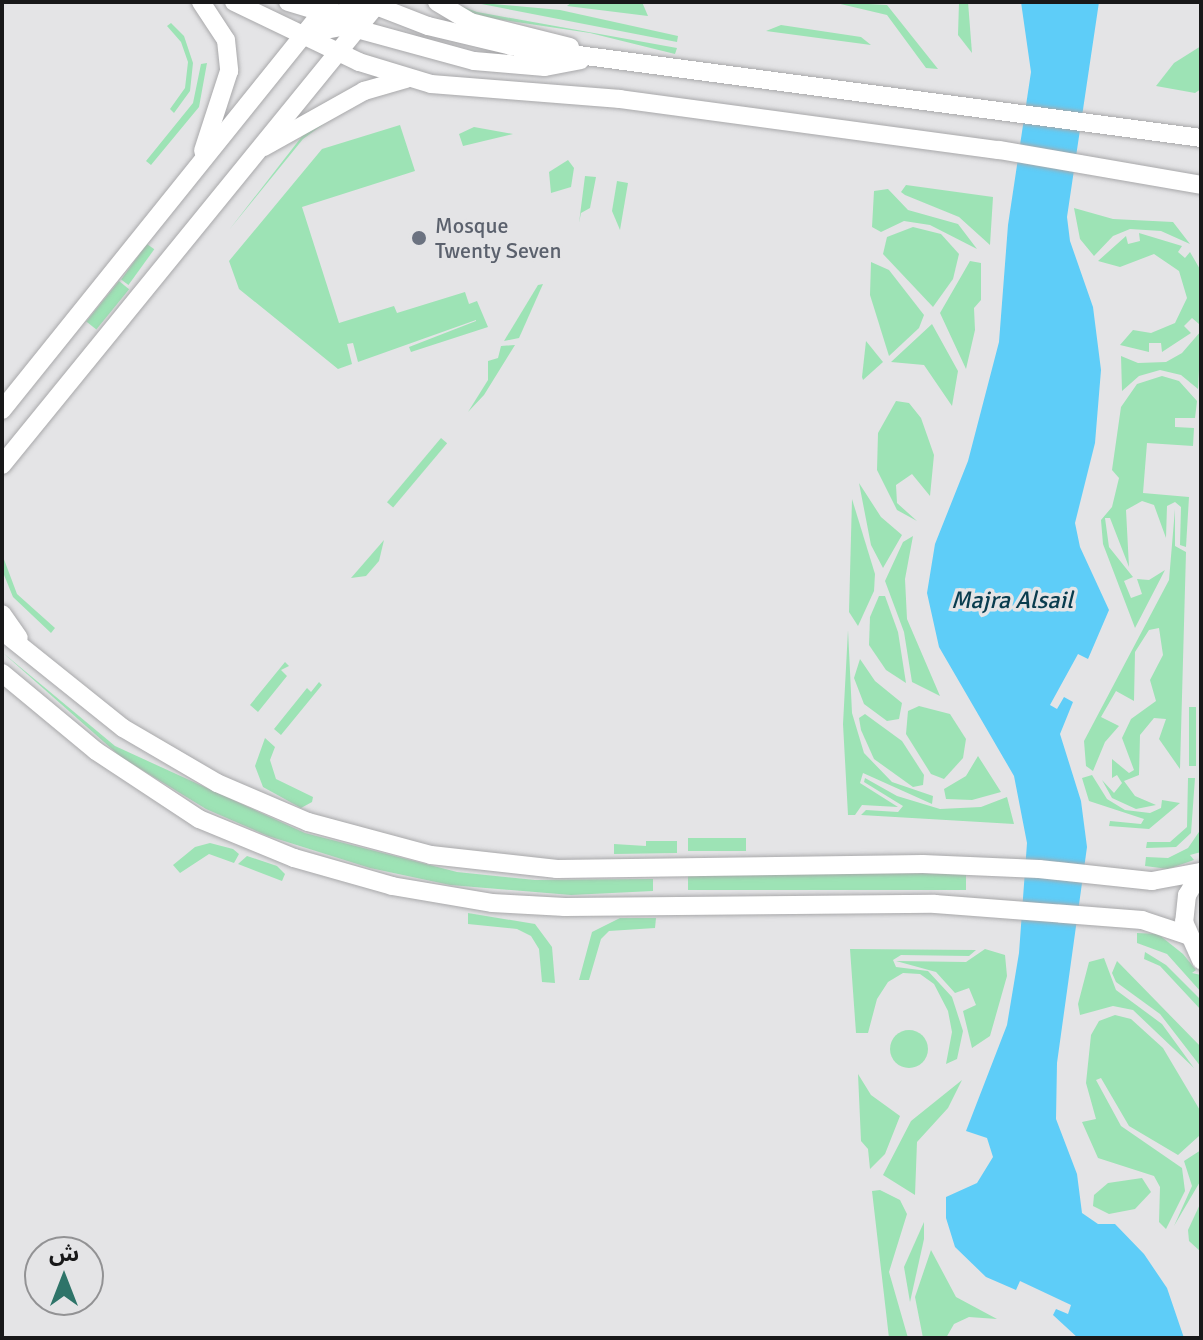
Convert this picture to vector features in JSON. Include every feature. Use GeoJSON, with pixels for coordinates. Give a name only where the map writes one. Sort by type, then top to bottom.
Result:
{"type":"FeatureCollection","features":[{"type":"Feature","properties":{"kind":"street"},"geometry":{"type":"LineString","coordinates":[[196,168],[229,71],[220,26],[201,2]]}},
{"type":"Feature","properties":{"kind":"street"},"geometry":{"type":"LineString","coordinates":[[234,2],[337,53],[410,78],[452,87],[620,99],[999,150],[1201,185]]}},
{"type":"Feature","properties":{"kind":"street"},"geometry":{"type":"LineString","coordinates":[[288,2],[354,13],[373,3],[455,34],[585,58],[1201,138]]}},
{"type":"Feature","properties":{"kind":"street"},"geometry":{"type":"LineString","coordinates":[[437,2],[459,18],[545,37],[585,58]]}},
{"type":"Feature","properties":{"kind":"street"},"geometry":{"type":"LineString","coordinates":[[2,465],[337,53],[373,3]]}},
{"type":"Feature","properties":{"kind":"street"},"geometry":{"type":"LineString","coordinates":[[2,410],[325,8]]}},
{"type":"Feature","properties":{"kind":"street"},"geometry":{"type":"LineString","coordinates":[[302,36],[323,27],[357,28],[497,64],[559,66],[585,58]]}},
{"type":"Feature","properties":{"kind":"street"},"geometry":{"type":"LineString","coordinates":[[255,152],[364,91],[410,78]]}},
{"type":"Feature","properties":{"kind":"street"},"geometry":{"type":"LineString","coordinates":[[2,614],[29,654]]}},
{"type":"Feature","properties":{"kind":"street"},"geometry":{"type":"LineString","coordinates":[[2,631],[123,728],[217,783],[295,817],[389,846],[472,861],[557,869],[803,863],[981,866],[1152,881],[1201,872]]}},
{"type":"Feature","properties":{"kind":"street"},"geometry":{"type":"LineString","coordinates":[[6,678],[96,751],[199,819],[294,858],[392,886],[492,903],[565,907],[901,903],[988,908],[1153,922],[1187,935]]}},
{"type":"Feature","properties":{"kind":"street"},"geometry":{"type":"LineString","coordinates":[[1201,872],[1187,895],[1187,935],[1201,960]]}},
{"type":"Feature","properties":{"kind":"green space"},"geometry":{"type":"Polygon","coordinates":[[[450,2],[477,12],[677,48],[675,54],[590,33],[476,16],[450,2]]]}},
{"type":"Feature","properties":{"kind":"green space"},"geometry":{"type":"Polygon","coordinates":[[[471,2],[560,10],[678,36],[677,42],[471,2]]]}},
{"type":"Feature","properties":{"kind":"green space"},"geometry":{"type":"Polygon","coordinates":[[[572,2],[642,2],[648,16],[567,6],[572,2]]]}},
{"type":"Feature","properties":{"kind":"green space"},"geometry":{"type":"Polygon","coordinates":[[[832,2],[887,5],[938,69],[926,68],[887,15],[832,2]]]}},
{"type":"Feature","properties":{"kind":"green space"},"geometry":{"type":"Polygon","coordinates":[[[959,2],[968,2],[972,53],[958,35],[959,2]]]}},
{"type":"Feature","properties":{"kind":"green space"},"geometry":{"type":"Polygon","coordinates":[[[171,23],[184,36],[193,63],[190,91],[174,113],[170,109],[185,88],[188,62],[181,42],[167,26],[171,23]]]}},
{"type":"Feature","properties":{"kind":"green space"},"geometry":{"type":"Polygon","coordinates":[[[781,25],[861,37],[871,45],[766,31],[781,25]]]}},
{"type":"Feature","properties":{"kind":"green space"},"geometry":{"type":"Polygon","coordinates":[[[1201,46],[1201,89],[1195,93],[1156,86],[1174,63],[1201,46]]]}},
{"type":"Feature","properties":{"kind":"green space"},"geometry":{"type":"Polygon","coordinates":[[[207,63],[199,107],[151,165],[146,161],[193,103],[201,64],[207,63]]]}},
{"type":"Feature","properties":{"kind":"green space"},"geometry":{"type":"Polygon","coordinates":[[[347,107],[303,139],[229,230],[303,135],[347,107]]]}},
{"type":"Feature","properties":{"kind":"green space"},"geometry":{"type":"Polygon","coordinates":[[[400,125],[415,171],[302,207],[339,323],[394,306],[397,313],[465,292],[469,304],[477,301],[488,327],[411,352],[409,347],[476,320],[358,362],[353,343],[347,344],[352,364],[338,369],[239,289],[229,261],[322,149],[400,125]]]}},
{"type":"Feature","properties":{"kind":"green space"},"geometry":{"type":"Polygon","coordinates":[[[474,127],[513,134],[463,146],[459,134],[474,127]]]}},
{"type":"Feature","properties":{"kind":"green space"},"geometry":{"type":"Polygon","coordinates":[[[568,160],[574,168],[571,187],[551,193],[549,172],[568,160]]]}},
{"type":"Feature","properties":{"kind":"green space"},"geometry":{"type":"Polygon","coordinates":[[[585,176],[596,177],[590,208],[581,213],[579,223],[585,176]]]}},
{"type":"Feature","properties":{"kind":"green space"},"geometry":{"type":"Polygon","coordinates":[[[617,181],[628,183],[620,230],[612,211],[617,181]]]}},
{"type":"Feature","properties":{"kind":"green space"},"geometry":{"type":"Polygon","coordinates":[[[906,185],[993,197],[990,245],[959,217],[905,195],[901,192],[906,185]]]}},
{"type":"Feature","properties":{"kind":"green space"},"geometry":{"type":"Polygon","coordinates":[[[888,189],[908,210],[958,224],[977,249],[930,225],[904,221],[881,232],[872,227],[874,191],[888,189]]]}},
{"type":"Feature","properties":{"kind":"green space"},"geometry":{"type":"Polygon","coordinates":[[[1074,208],[1113,219],[1173,222],[1190,244],[1161,231],[1130,229],[1113,236],[1094,256],[1080,239],[1074,208]]]}},
{"type":"Feature","properties":{"kind":"green space"},"geometry":{"type":"Polygon","coordinates":[[[913,227],[941,234],[959,254],[953,279],[933,307],[883,254],[887,237],[913,227]]]}},
{"type":"Feature","properties":{"kind":"green space"},"geometry":{"type":"Polygon","coordinates":[[[1139,233],[1182,246],[1178,252],[1185,258],[1190,252],[1201,271],[1199,324],[1192,318],[1184,326],[1191,333],[1162,352],[1161,343],[1149,343],[1149,352],[1120,345],[1133,330],[1151,333],[1175,323],[1187,298],[1179,271],[1154,254],[1120,267],[1098,261],[1126,236],[1128,244],[1140,241],[1139,233]]]}},
{"type":"Feature","properties":{"kind":"green space"},"geometry":{"type":"Polygon","coordinates":[[[147,244],[154,249],[128,285],[121,280],[147,244]]]}},
{"type":"Feature","properties":{"kind":"green space"},"geometry":{"type":"Polygon","coordinates":[[[970,261],[981,263],[981,300],[974,308],[975,330],[966,369],[940,313],[970,261]]]}},
{"type":"Feature","properties":{"kind":"green space"},"geometry":{"type":"Polygon","coordinates":[[[871,262],[889,270],[924,315],[919,328],[889,356],[870,295],[871,262]]]}},
{"type":"Feature","properties":{"kind":"green space"},"geometry":{"type":"Polygon","coordinates":[[[119,281],[129,289],[96,330],[86,321],[119,281]]]}},
{"type":"Feature","properties":{"kind":"green space"},"geometry":{"type":"Polygon","coordinates":[[[543,284],[519,338],[504,341],[538,285],[543,284]]]}},
{"type":"Feature","properties":{"kind":"green space"},"geometry":{"type":"Polygon","coordinates":[[[932,324],[958,371],[952,406],[924,365],[891,362],[932,324]]]}},
{"type":"Feature","properties":{"kind":"green space"},"geometry":{"type":"Polygon","coordinates":[[[1201,331],[1198,389],[1181,375],[1160,370],[1139,376],[1122,391],[1121,356],[1138,363],[1166,362],[1182,353],[1201,331]]]}},
{"type":"Feature","properties":{"kind":"green space"},"geometry":{"type":"Polygon","coordinates":[[[866,341],[883,362],[863,380],[862,377],[866,341]]]}},
{"type":"Feature","properties":{"kind":"green space"},"geometry":{"type":"Polygon","coordinates":[[[515,345],[484,395],[468,412],[488,380],[488,361],[498,358],[501,346],[515,345]]]}},
{"type":"Feature","properties":{"kind":"green space"},"geometry":{"type":"Polygon","coordinates":[[[1162,376],[1179,381],[1197,401],[1195,418],[1175,418],[1175,427],[1194,428],[1193,446],[1147,443],[1143,493],[1189,497],[1186,547],[1180,545],[1181,507],[1175,502],[1167,506],[1166,538],[1154,505],[1142,501],[1126,510],[1129,567],[1110,518],[1105,518],[1109,547],[1133,577],[1124,581],[1131,598],[1142,594],[1137,579],[1149,580],[1165,570],[1135,628],[1103,544],[1101,520],[1112,507],[1119,478],[1112,470],[1121,407],[1137,384],[1162,376]]]}},
{"type":"Feature","properties":{"kind":"green space"},"geometry":{"type":"Polygon","coordinates":[[[896,401],[909,403],[921,418],[934,455],[930,496],[912,474],[896,485],[897,503],[917,521],[897,510],[877,470],[878,433],[896,401]]]}},
{"type":"Feature","properties":{"kind":"green space"},"geometry":{"type":"Polygon","coordinates":[[[441,438],[447,443],[393,507],[387,502],[441,438]]]}},
{"type":"Feature","properties":{"kind":"green space"},"geometry":{"type":"Polygon","coordinates":[[[859,483],[881,517],[902,535],[883,568],[871,545],[859,483]]]}},
{"type":"Feature","properties":{"kind":"green space"},"geometry":{"type":"Polygon","coordinates":[[[852,499],[875,574],[874,591],[858,626],[849,612],[852,499]]]}},
{"type":"Feature","properties":{"kind":"green space"},"geometry":{"type":"Polygon","coordinates":[[[1175,509],[1175,546],[1186,552],[1180,769],[1159,739],[1166,719],[1154,718],[1140,735],[1139,775],[1124,781],[1135,796],[1156,805],[1136,809],[1112,798],[1102,780],[1114,793],[1122,783],[1117,775],[1112,778],[1112,759],[1129,773],[1134,770],[1122,738],[1131,719],[1156,701],[1150,680],[1163,655],[1159,628],[1149,630],[1135,652],[1134,701],[1116,691],[1101,717],[1119,726],[1105,742],[1093,771],[1086,766],[1084,741],[1169,580],[1175,509]]]}},
{"type":"Feature","properties":{"kind":"green space"},"geometry":{"type":"Polygon","coordinates":[[[913,536],[905,579],[907,619],[940,696],[912,682],[904,632],[885,581],[903,542],[913,536]]]}},
{"type":"Feature","properties":{"kind":"green space"},"geometry":{"type":"Polygon","coordinates":[[[384,540],[379,561],[366,576],[351,578],[384,540]]]}},
{"type":"Feature","properties":{"kind":"green space"},"geometry":{"type":"Polygon","coordinates":[[[2,554],[17,594],[55,628],[51,633],[13,597],[2,570],[2,554]]]}},
{"type":"Feature","properties":{"kind":"green space"},"geometry":{"type":"Polygon","coordinates":[[[879,596],[885,596],[898,632],[906,683],[886,670],[869,645],[870,617],[879,596]]]}},
{"type":"Feature","properties":{"kind":"green space"},"geometry":{"type":"Polygon","coordinates":[[[848,630],[852,713],[864,753],[892,782],[933,796],[932,804],[863,773],[860,783],[898,807],[862,805],[855,815],[848,815],[843,724],[848,630]]]}},
{"type":"Feature","properties":{"kind":"green space"},"geometry":{"type":"Polygon","coordinates":[[[2,652],[115,746],[305,833],[457,872],[535,880],[653,879],[653,891],[571,895],[450,885],[370,868],[268,836],[206,809],[121,757],[2,652]]]}},
{"type":"Feature","properties":{"kind":"green space"},"geometry":{"type":"Polygon","coordinates":[[[860,659],[875,681],[902,703],[899,719],[887,721],[864,704],[854,678],[860,659]]]}},
{"type":"Feature","properties":{"kind":"green space"},"geometry":{"type":"Polygon","coordinates":[[[285,662],[289,666],[281,670],[287,676],[258,712],[250,705],[285,662]]]}},
{"type":"Feature","properties":{"kind":"green space"},"geometry":{"type":"Polygon","coordinates":[[[319,682],[322,685],[281,735],[274,729],[307,688],[311,692],[319,682]]]}},
{"type":"Feature","properties":{"kind":"green space"},"geometry":{"type":"Polygon","coordinates":[[[919,706],[950,714],[966,739],[963,758],[944,779],[931,774],[906,734],[908,711],[919,706]]]}},
{"type":"Feature","properties":{"kind":"green space"},"geometry":{"type":"Polygon","coordinates":[[[1189,707],[1196,707],[1196,766],[1189,766],[1189,707]]]}},
{"type":"Feature","properties":{"kind":"green space"},"geometry":{"type":"Polygon","coordinates":[[[865,714],[902,741],[924,775],[923,785],[913,787],[874,759],[861,730],[859,718],[865,714]]]}},
{"type":"Feature","properties":{"kind":"green space"},"geometry":{"type":"Polygon","coordinates":[[[265,738],[275,747],[270,760],[276,779],[313,797],[312,802],[301,808],[263,787],[255,766],[265,738]]]}},
{"type":"Feature","properties":{"kind":"green space"},"geometry":{"type":"Polygon","coordinates":[[[978,756],[1001,792],[972,800],[946,799],[944,789],[966,776],[978,756]]]}},
{"type":"Feature","properties":{"kind":"green space"},"geometry":{"type":"Polygon","coordinates":[[[1092,775],[1107,799],[1125,810],[1150,813],[1161,808],[1162,800],[1180,803],[1149,829],[1109,826],[1110,821],[1141,824],[1144,819],[1089,801],[1082,778],[1092,775]]]}},
{"type":"Feature","properties":{"kind":"green space"},"geometry":{"type":"Polygon","coordinates":[[[865,778],[897,796],[940,809],[981,807],[1007,797],[1014,824],[861,815],[866,810],[898,812],[903,806],[864,782],[865,778]]]}},
{"type":"Feature","properties":{"kind":"green space"},"geometry":{"type":"Polygon","coordinates":[[[1188,778],[1195,778],[1191,833],[1176,847],[1146,848],[1147,842],[1170,842],[1187,827],[1188,778]]]}},
{"type":"Feature","properties":{"kind":"green space"},"geometry":{"type":"Polygon","coordinates":[[[1201,829],[1201,852],[1190,855],[1194,860],[1168,869],[1145,866],[1146,857],[1168,858],[1188,848],[1201,829]]]}},
{"type":"Feature","properties":{"kind":"green space"},"geometry":{"type":"Polygon","coordinates":[[[688,838],[746,838],[746,851],[688,851],[688,838]]]}},
{"type":"Feature","properties":{"kind":"green space"},"geometry":{"type":"Polygon","coordinates":[[[646,841],[677,841],[677,853],[614,854],[614,844],[646,846],[646,841]]]}},
{"type":"Feature","properties":{"kind":"green space"},"geometry":{"type":"Polygon","coordinates":[[[210,843],[233,849],[239,854],[234,863],[209,854],[180,873],[173,865],[195,847],[210,843]]]}},
{"type":"Feature","properties":{"kind":"green space"},"geometry":{"type":"Polygon","coordinates":[[[247,856],[277,866],[285,874],[282,881],[238,864],[247,856]]]}},
{"type":"Feature","properties":{"kind":"green space"},"geometry":{"type":"Polygon","coordinates":[[[688,874],[966,874],[966,890],[688,890],[688,874]]]}},
{"type":"Feature","properties":{"kind":"green space"},"geometry":{"type":"Polygon","coordinates":[[[468,913],[535,924],[552,947],[555,983],[542,982],[539,949],[531,936],[517,929],[468,924],[468,913]]]}},
{"type":"Feature","properties":{"kind":"green space"},"geometry":{"type":"Polygon","coordinates":[[[620,918],[656,918],[655,928],[609,931],[601,939],[589,980],[579,980],[592,932],[620,918]]]}},
{"type":"Feature","properties":{"kind":"green space"},"geometry":{"type":"Polygon","coordinates":[[[1137,933],[1158,934],[1183,954],[1196,970],[1192,973],[1201,975],[1201,992],[1167,954],[1137,943],[1137,933]]]}},
{"type":"Feature","properties":{"kind":"green space"},"geometry":{"type":"Polygon","coordinates":[[[850,949],[976,950],[969,956],[901,955],[893,960],[896,967],[928,971],[952,997],[963,1031],[957,1059],[946,1064],[952,1032],[948,1011],[934,984],[920,974],[903,973],[888,982],[877,999],[868,1033],[856,1033],[850,949]]]}},
{"type":"Feature","properties":{"kind":"green space"},"geometry":{"type":"Polygon","coordinates":[[[985,949],[1005,955],[1007,976],[990,1036],[972,1048],[963,1011],[976,1005],[969,988],[955,993],[936,972],[896,961],[966,962],[985,949]]]}},
{"type":"Feature","properties":{"kind":"green space"},"geometry":{"type":"Polygon","coordinates":[[[1145,952],[1166,965],[1201,1000],[1201,1010],[1160,966],[1144,959],[1145,952]]]}},
{"type":"Feature","properties":{"kind":"green space"},"geometry":{"type":"Polygon","coordinates":[[[1104,958],[1116,990],[1162,1024],[1194,1068],[1133,1010],[1113,1006],[1080,1015],[1078,1004],[1089,962],[1104,958]]]}},
{"type":"Feature","properties":{"kind":"green space"},"geometry":{"type":"Polygon","coordinates":[[[1117,961],[1201,1047],[1201,1067],[1160,1014],[1116,982],[1112,973],[1117,961]]]}},
{"type":"Feature","properties":{"kind":"green space"},"geometry":{"type":"Polygon","coordinates":[[[1115,1015],[1131,1019],[1163,1048],[1201,1112],[1199,1136],[1178,1155],[1129,1126],[1101,1078],[1096,1080],[1121,1126],[1182,1168],[1185,1191],[1166,1229],[1159,1222],[1160,1187],[1154,1176],[1098,1158],[1082,1122],[1096,1119],[1086,1083],[1091,1035],[1099,1021],[1115,1015]]]}},
{"type":"Feature","properties":{"kind":"green space"},"geometry":{"type":"Polygon","coordinates":[[[909,1030],[923,1035],[928,1049],[923,1063],[909,1068],[895,1063],[890,1049],[895,1035],[909,1030]]]}},
{"type":"Feature","properties":{"kind":"green space"},"geometry":{"type":"Polygon","coordinates":[[[858,1074],[871,1095],[900,1116],[885,1154],[870,1169],[868,1149],[861,1141],[858,1074]]]}},
{"type":"Feature","properties":{"kind":"green space"},"geometry":{"type":"Polygon","coordinates":[[[962,1080],[948,1108],[917,1142],[915,1195],[883,1175],[911,1121],[962,1080]]]}},
{"type":"Feature","properties":{"kind":"green space"},"geometry":{"type":"Polygon","coordinates":[[[1201,1150],[1201,1180],[1174,1226],[1192,1186],[1184,1161],[1201,1150]]]}},
{"type":"Feature","properties":{"kind":"green space"},"geometry":{"type":"Polygon","coordinates":[[[1142,1178],[1151,1192],[1135,1209],[1109,1214],[1093,1206],[1094,1195],[1108,1183],[1142,1178]]]}},
{"type":"Feature","properties":{"kind":"green space"},"geometry":{"type":"Polygon","coordinates":[[[880,1190],[900,1200],[907,1214],[889,1272],[908,1338],[889,1338],[872,1191],[880,1190]]]}},
{"type":"Feature","properties":{"kind":"green space"},"geometry":{"type":"Polygon","coordinates":[[[1201,1202],[1201,1252],[1189,1241],[1188,1230],[1201,1202]]]}},
{"type":"Feature","properties":{"kind":"green space"},"geometry":{"type":"Polygon","coordinates":[[[924,1222],[924,1239],[910,1302],[904,1267],[924,1222]]]}},
{"type":"Feature","properties":{"kind":"green space"},"geometry":{"type":"Polygon","coordinates":[[[931,1250],[956,1297],[997,1319],[969,1317],[954,1324],[946,1338],[923,1338],[915,1297],[931,1250]]]}},
{"type":"Feature","properties":{"kind":"water","name":"Majra Alsail"},"geometry":{"type":"Polygon","coordinates":[[[1021,2],[1099,2],[1067,217],[1070,241],[1093,307],[1101,370],[1095,443],[1075,523],[1080,547],[1109,610],[1088,659],[1078,654],[1050,705],[1057,709],[1064,697],[1073,702],[1060,734],[1081,801],[1087,847],[1057,1063],[1056,1119],[1077,1174],[1082,1213],[1098,1224],[1115,1224],[1144,1254],[1167,1288],[1184,1338],[1078,1338],[1053,1315],[1056,1309],[1068,1314],[1071,1305],[1020,1281],[1016,1290],[986,1277],[955,1247],[946,1218],[946,1197],[977,1183],[993,1157],[987,1138],[966,1131],[1007,1025],[1019,953],[1027,843],[1014,776],[939,647],[927,593],[935,544],[968,461],[999,342],[1008,225],[1031,72],[1021,2]]]}},
{"type":"Feature","properties":{"kind":"place","name":"Mosque Twenty Seven"},"geometry":{"type":"Point","coordinates":[419,238]}}]}
